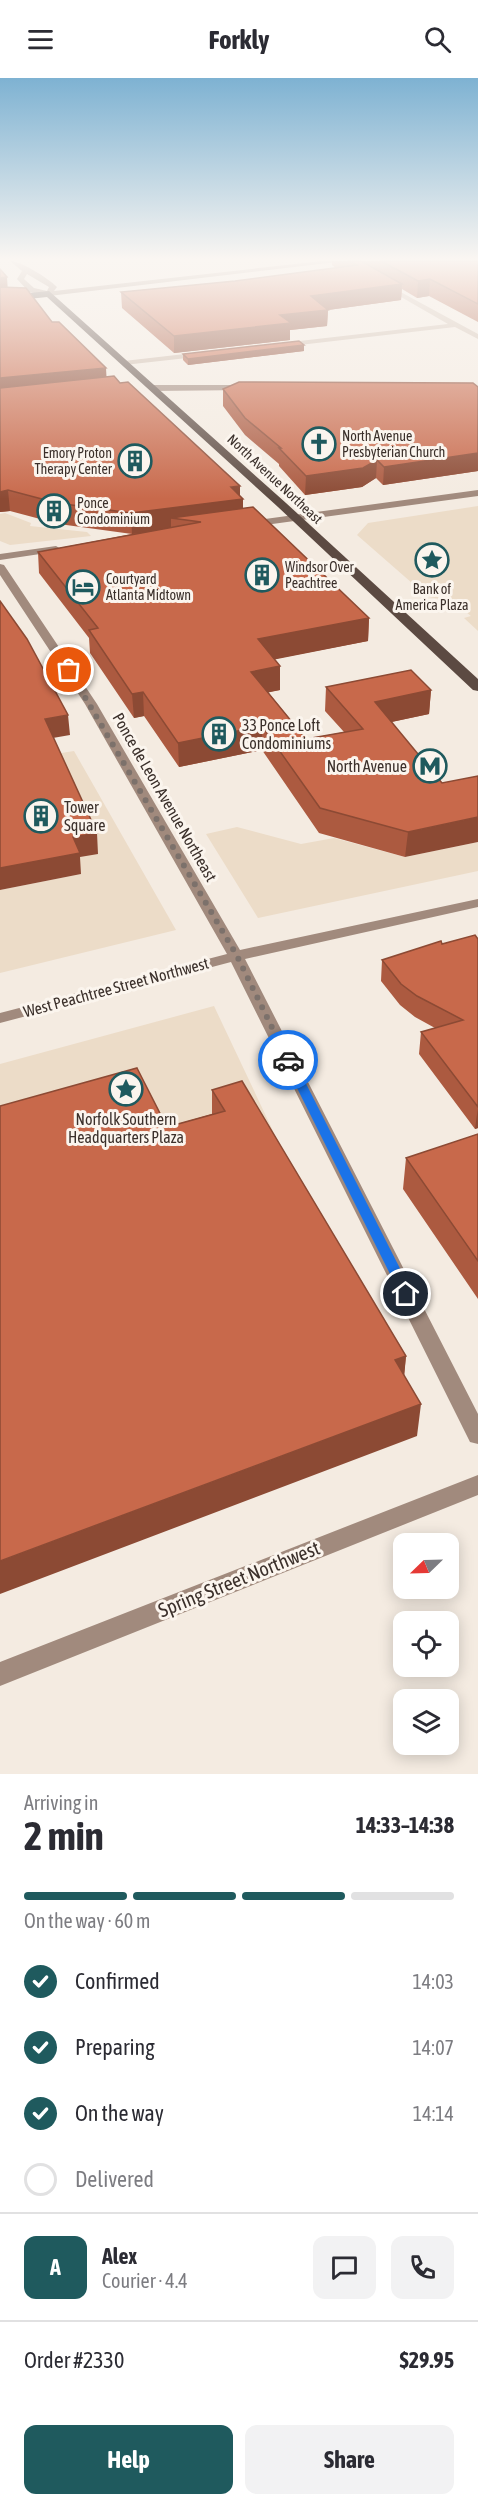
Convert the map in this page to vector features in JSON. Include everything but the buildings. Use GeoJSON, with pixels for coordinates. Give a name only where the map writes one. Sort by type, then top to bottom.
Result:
{"type":"FeatureCollection","features":[{"type":"Feature","properties":{"kind":"highway","name":"North Avenue Northeast"},"geometry":{"type":"LineString","coordinates":[[99,340],[147,388],[296,518],[478,687]]}},
{"type":"Feature","properties":{"kind":"main road"},"geometry":{"type":"LineString","coordinates":[[147,388],[256,388]]}},
{"type":"Feature","properties":{"kind":"main road"},"geometry":{"type":"LineString","coordinates":[[240,525],[478,493]]}},
{"type":"Feature","properties":{"kind":"main road"},"geometry":{"type":"LineString","coordinates":[[0,557],[64,548]]}},
{"type":"Feature","properties":{"kind":"main road","name":"Ponce de Leon Avenue Northeast"},"geometry":{"type":"LineString","coordinates":[[0,567],[91,704],[237,956],[478,1435]]}},
{"type":"Feature","properties":{"kind":"main road","name":"West Peachtree Street Northwest"},"geometry":{"type":"LineString","coordinates":[[0,1018],[237,956],[478,903]]}},
{"type":"Feature","properties":{"kind":"main road","name":"Spring Street Northwest"},"geometry":{"type":"LineString","coordinates":[[0,1674],[478,1485]]}},
{"type":"Feature","properties":{"kind":"street"},"geometry":{"type":"LineString","coordinates":[[270,346],[322,340]]}},
{"type":"Feature","properties":{"kind":"street"},"geometry":{"type":"LineString","coordinates":[[124,363],[216,352]]}},
{"type":"Feature","properties":{"kind":"shaded area","name":"Bank of America Plaza"},"geometry":{"type":"Polygon","coordinates":[[[478,506],[478,631],[464,618],[471,616],[447,600],[428,597],[357,535],[368,523],[478,506]]]}},
{"type":"Feature","properties":{"kind":"shaded area"},"geometry":{"type":"Polygon","coordinates":[[[5,513],[31,523],[30,526],[87,532],[91,536],[10,545],[0,541],[0,514],[5,513]]]}},
{"type":"Feature","properties":{"kind":"shaded area"},"geometry":{"type":"Polygon","coordinates":[[[74,751],[176,930],[0,973],[0,890],[81,874],[30,758],[74,751]]]}},
{"type":"Feature","properties":{"kind":"shaded area"},"geometry":{"type":"Polygon","coordinates":[[[237,827],[301,844],[334,838],[405,857],[478,842],[478,871],[258,918],[206,834],[237,827]]]}},
{"type":"Feature","properties":{"kind":"shaded area","name":"Norfolk Southern Headquarters Plaza"},"geometry":{"type":"Polygon","coordinates":[[[214,1006],[283,1152],[218,1132],[0,1139],[0,1064],[214,1006]]]}},
{"type":"Feature","properties":{"kind":"way so far"},"geometry":{"type":"LineString","coordinates":[[69,670],[237,956],[288,1060]]}},
{"type":"Feature","properties":{"kind":"place","name":"North Avenue Presbyterian Church"},"geometry":{"type":"Point","coordinates":[319,444]}},
{"type":"Feature","properties":{"kind":"place","name":"Emory Proton Therapy Center"},"geometry":{"type":"Point","coordinates":[135,461]}},
{"type":"Feature","properties":{"kind":"place","name":"Ponce Condominium"},"geometry":{"type":"Point","coordinates":[54,511]}},
{"type":"Feature","properties":{"kind":"place","name":"Bank of America Plaza"},"geometry":{"type":"Point","coordinates":[432,560]}},
{"type":"Feature","properties":{"kind":"place","name":"Windsor Over Peachtree"},"geometry":{"type":"Point","coordinates":[262,575]}},
{"type":"Feature","properties":{"kind":"place","name":"Courtyard Atlanta Midtown"},"geometry":{"type":"Point","coordinates":[83,587]}},
{"type":"Feature","properties":{"kind":"place","name":"33 Ponce Loft Condominiums"},"geometry":{"type":"Point","coordinates":[219,734]}},
{"type":"Feature","properties":{"kind":"place","name":"North Avenue"},"geometry":{"type":"Point","coordinates":[430,766]}},
{"type":"Feature","properties":{"kind":"place","name":"Tower Square"},"geometry":{"type":"Point","coordinates":[41,816]}},
{"type":"Feature","properties":{"kind":"place","name":"Norfolk Southern Headquarters Plaza"},"geometry":{"type":"Point","coordinates":[126,1089]}},
{"type":"Feature","properties":{"kind":"route"},"geometry":{"type":"LineString","coordinates":[[288,1060],[406,1294]]}}]}
